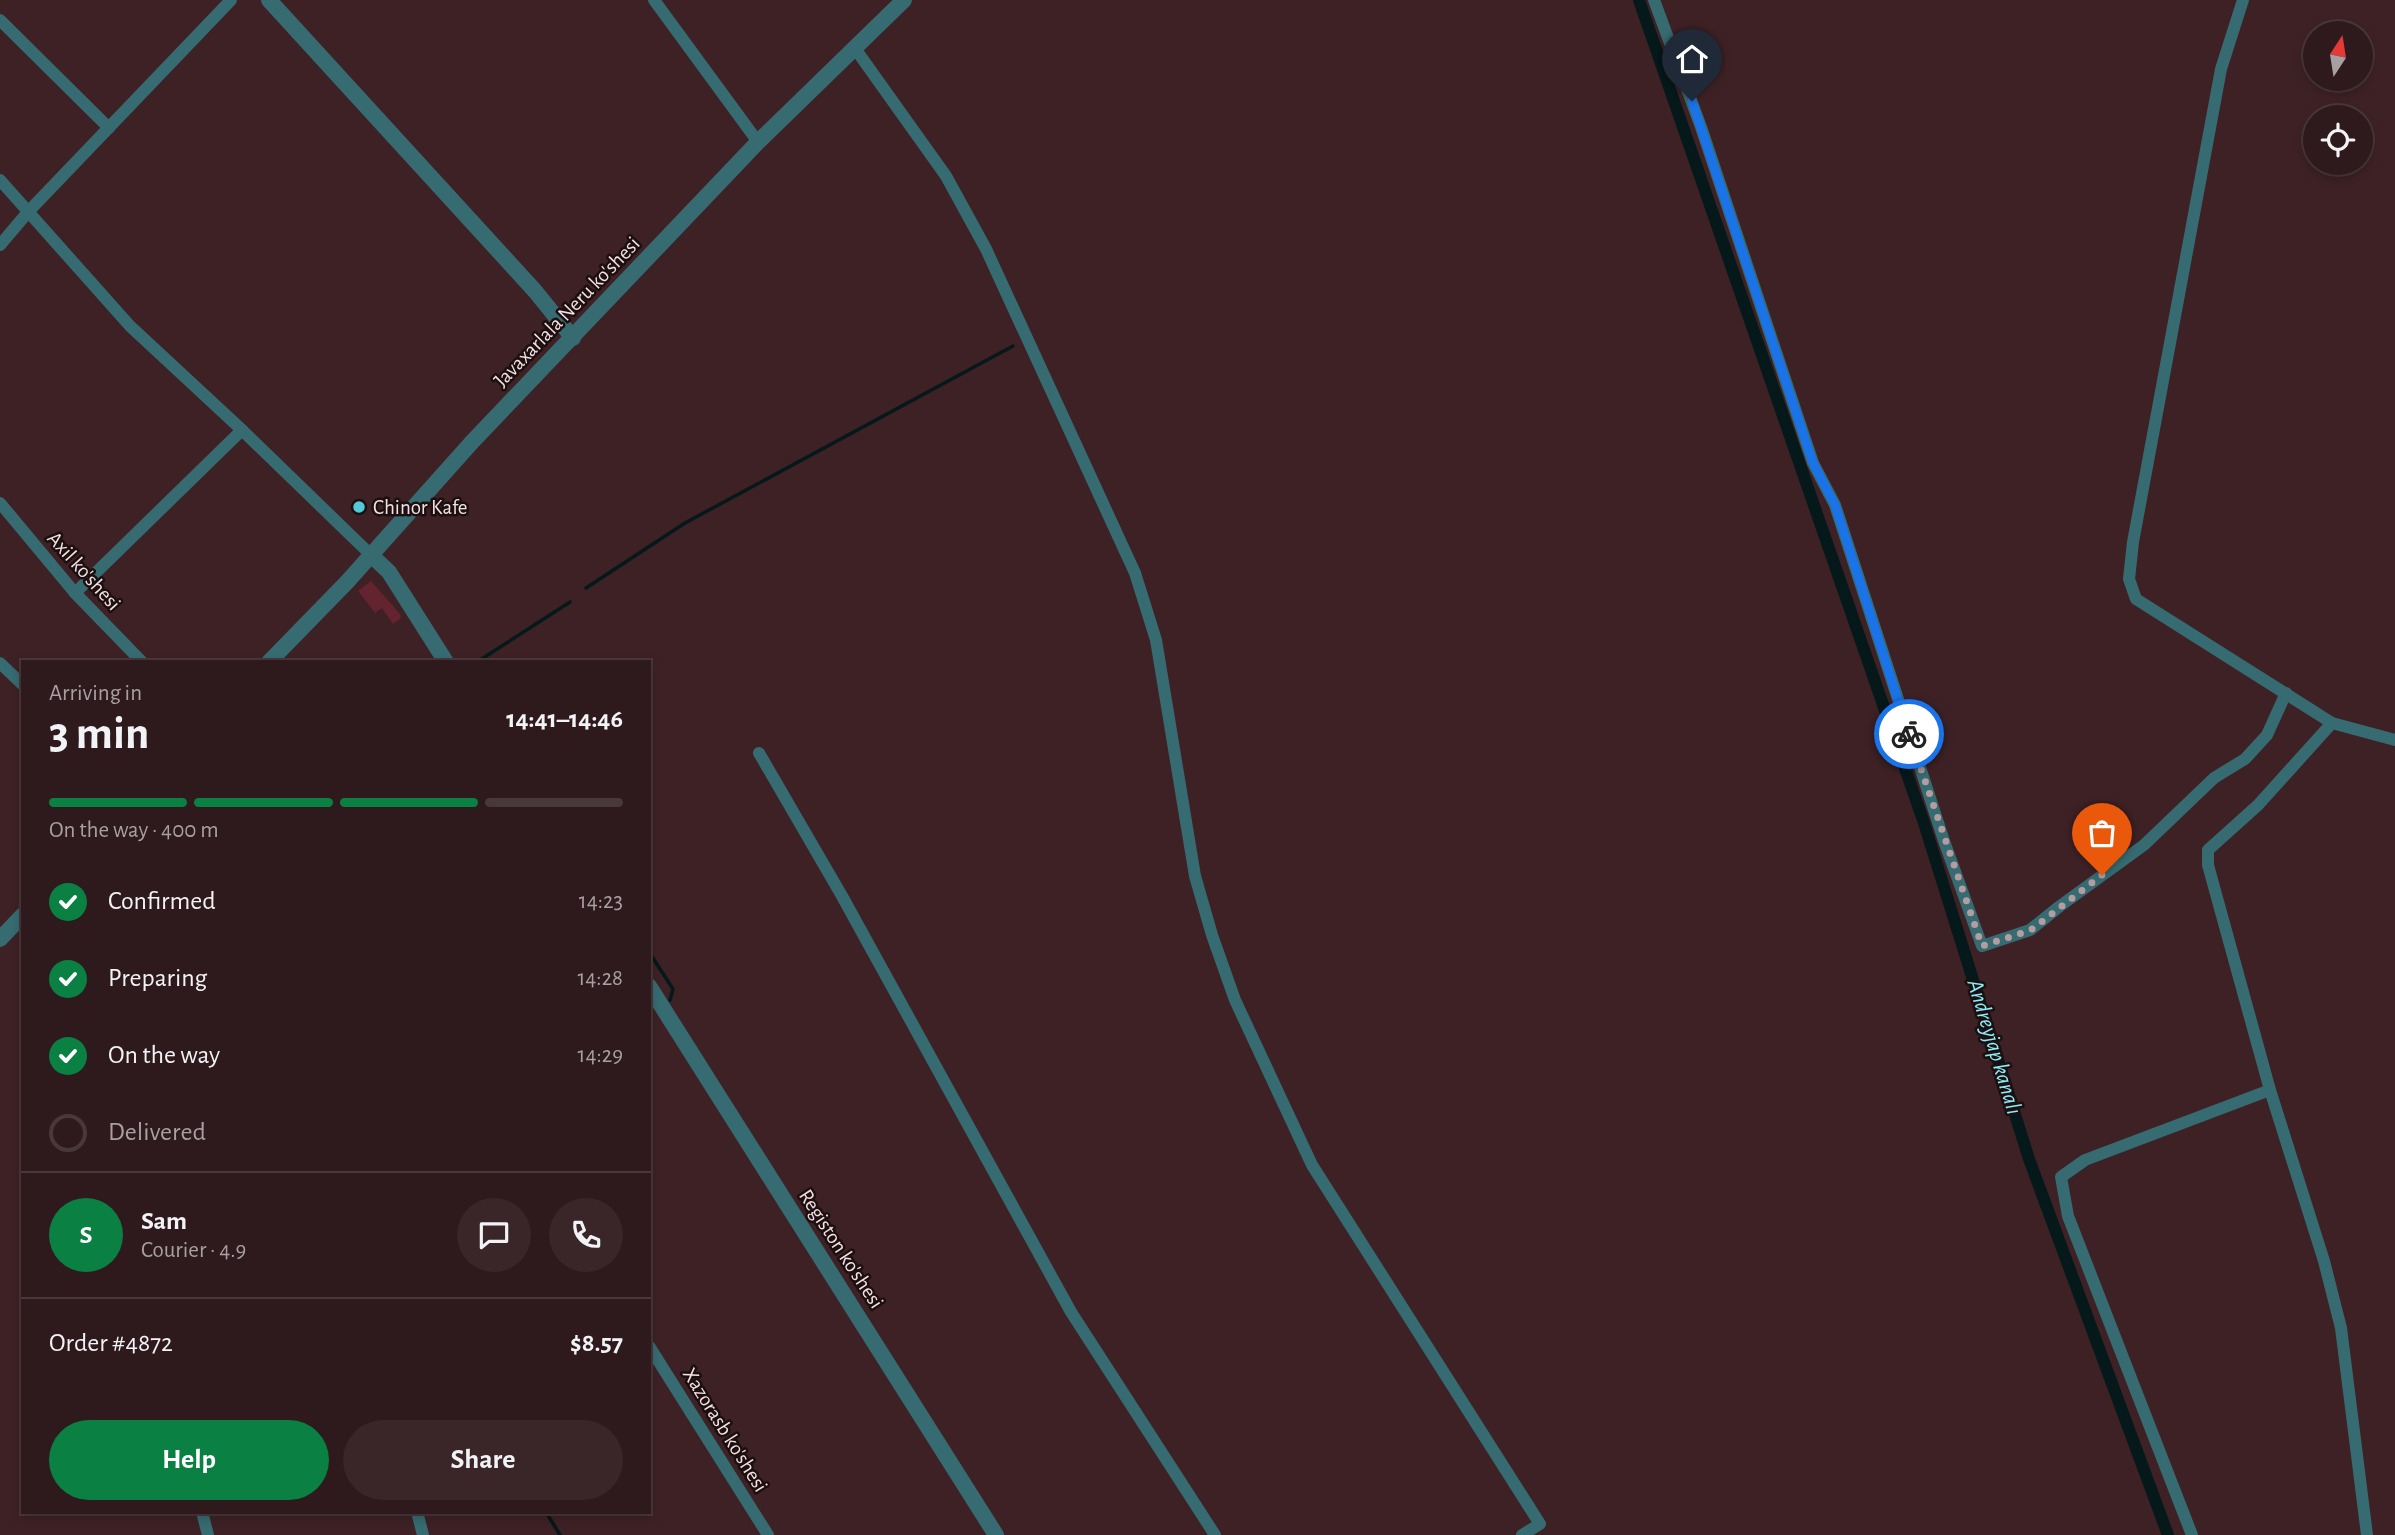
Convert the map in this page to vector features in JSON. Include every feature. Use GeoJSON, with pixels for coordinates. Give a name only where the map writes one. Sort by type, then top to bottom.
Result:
{"type":"FeatureCollection","features":[{"type":"Feature","properties":{"kind":"street"},"geometry":{"type":"LineString","coordinates":[[0,245],[28,212],[231,0]]}},
{"type":"Feature","properties":{"kind":"street"},"geometry":{"type":"LineString","coordinates":[[269,0],[526,281],[573,338]]}},
{"type":"Feature","properties":{"kind":"street"},"geometry":{"type":"LineString","coordinates":[[654,0],[758,142]]}},
{"type":"Feature","properties":{"kind":"street","name":"Javaxarlala Neru ko'shesi"},"geometry":{"type":"LineString","coordinates":[[271,660],[347,582],[472,442],[758,142],[904,0]]}},
{"type":"Feature","properties":{"kind":"street"},"geometry":{"type":"LineString","coordinates":[[1654,0],[1701,127],[1813,463],[1835,505],[1936,816],[1982,946],[2031,930],[2144,845],[2214,778],[2245,759],[2267,736],[2286,693]]}},
{"type":"Feature","properties":{"kind":"street"},"geometry":{"type":"LineString","coordinates":[[2243,0],[2221,69],[2133,542],[2129,579],[2136,598],[2332,723],[2395,740]]}},
{"type":"Feature","properties":{"kind":"street"},"geometry":{"type":"LineString","coordinates":[[0,20],[109,128]]}},
{"type":"Feature","properties":{"kind":"street"},"geometry":{"type":"LineString","coordinates":[[855,47],[946,176],[986,249],[1135,573],[1156,640],[1195,876],[1235,1000],[1312,1165],[1540,1524],[1522,1535]]}},
{"type":"Feature","properties":{"kind":"street"},"geometry":{"type":"LineString","coordinates":[[0,180],[130,326],[389,572],[445,660]]}},
{"type":"Feature","properties":{"kind":"street"},"geometry":{"type":"LineString","coordinates":[[75,593],[242,430]]}},
{"type":"Feature","properties":{"kind":"street","name":"Axil ko'shesi"},"geometry":{"type":"LineString","coordinates":[[0,503],[75,593],[140,660]]}},
{"type":"Feature","properties":{"kind":"street"},"geometry":{"type":"LineString","coordinates":[[0,663],[21,683]]}},
{"type":"Feature","properties":{"kind":"street"},"geometry":{"type":"LineString","coordinates":[[2332,723],[2258,805],[2208,850],[2208,865],[2270,1090],[2324,1261],[2341,1328],[2367,1535]]}},
{"type":"Feature","properties":{"kind":"street"},"geometry":{"type":"LineString","coordinates":[[759,753],[842,896],[1071,1312],[1215,1535]]}},
{"type":"Feature","properties":{"kind":"street"},"geometry":{"type":"LineString","coordinates":[[0,939],[21,917]]}},
{"type":"Feature","properties":{"kind":"street","name":"Registon ko'shesi"},"geometry":{"type":"LineString","coordinates":[[651,989],[996,1535]]}},
{"type":"Feature","properties":{"kind":"street"},"geometry":{"type":"LineString","coordinates":[[2192,1535],[2068,1216],[2061,1177],[2085,1160],[2270,1090]]}},
{"type":"Feature","properties":{"kind":"street","name":"Xazorasb ko'shesi"},"geometry":{"type":"LineString","coordinates":[[651,1349],[768,1535]]}},
{"type":"Feature","properties":{"kind":"street"},"geometry":{"type":"LineString","coordinates":[[203,1514],[208,1535]]}},
{"type":"Feature","properties":{"kind":"street"},"geometry":{"type":"LineString","coordinates":[[418,1514],[423,1535]]}},
{"type":"Feature","properties":{"kind":"shaded area"},"geometry":{"type":"Polygon","coordinates":[[[371,581],[400,614],[401,618],[393,624],[382,608],[375,613],[358,591],[371,581]]]}},
{"type":"Feature","properties":{"kind":"waterway","name":"Andreyjap kanalı"},"geometry":{"type":"LineString","coordinates":[[1639,0],[1924,823],[2029,1159],[2168,1535]]}},
{"type":"Feature","properties":{"kind":"waterway"},"geometry":{"type":"LineString","coordinates":[[586,588],[685,523],[1013,346]]}},
{"type":"Feature","properties":{"kind":"waterway"},"geometry":{"type":"LineString","coordinates":[[480,660],[570,602]]}},
{"type":"Feature","properties":{"kind":"waterway"},"geometry":{"type":"LineString","coordinates":[[651,955],[673,989],[670,1000]]}},
{"type":"Feature","properties":{"kind":"waterway"},"geometry":{"type":"LineString","coordinates":[[547,1514],[560,1535]]}},
{"type":"Feature","properties":{"kind":"way so far"},"geometry":{"type":"LineString","coordinates":[[1909,734],[1982,946],[2031,930],[2102,875]]}},
{"type":"Feature","properties":{"kind":"place","name":"Chinor Kafe"},"geometry":{"type":"Point","coordinates":[359,507]}},
{"type":"Feature","properties":{"kind":"route"},"geometry":{"type":"LineString","coordinates":[[1692,101],[1813,463],[1835,505],[1909,734]]}}]}
